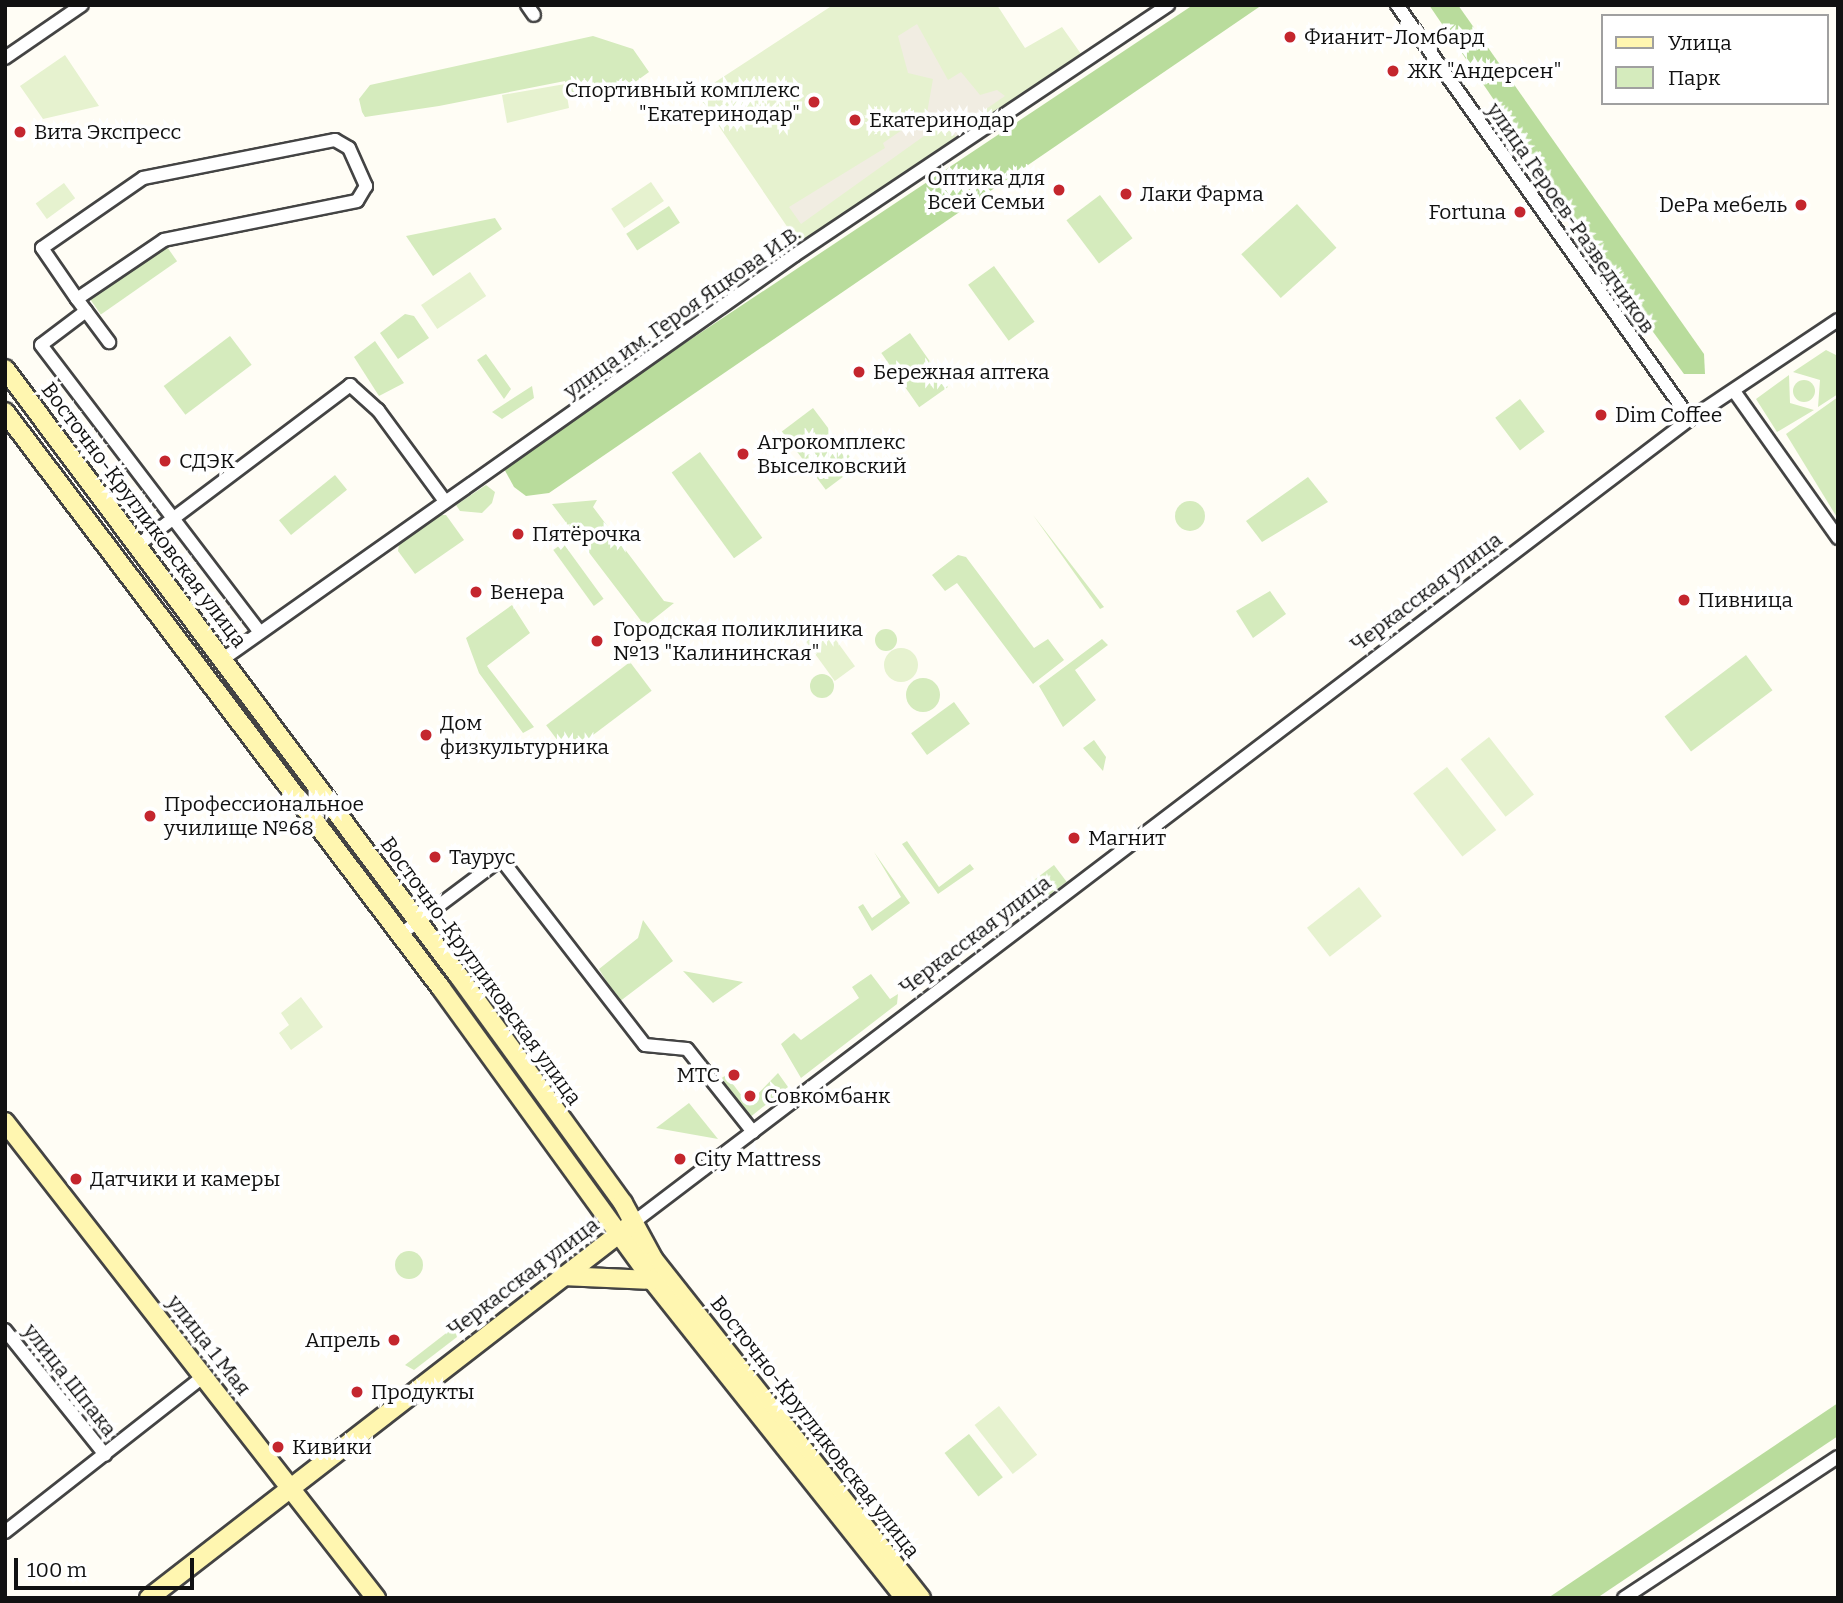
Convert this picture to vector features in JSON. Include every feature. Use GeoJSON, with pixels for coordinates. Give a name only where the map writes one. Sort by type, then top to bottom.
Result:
{"type":"FeatureCollection","features":[{"type":"Feature","properties":{"kind":"street"},"geometry":{"type":"LineString","coordinates":[[5,58],[82,5]]}},
{"type":"Feature","properties":{"kind":"street","name":"улица им. Героя Яцкова И.В."},"geometry":{"type":"LineString","coordinates":[[223,659],[444,500],[1168,5]]}},
{"type":"Feature","properties":{"kind":"street","name":"улица Героев-Разведчиков"},"geometry":{"type":"LineString","coordinates":[[1397,5],[1689,419]]}},
{"type":"Feature","properties":{"kind":"street"},"geometry":{"type":"LineString","coordinates":[[77,299],[164,240],[356,201],[364,175],[349,148],[335,140],[143,178],[42,248],[77,299],[109,342]]}},
{"type":"Feature","properties":{"kind":"street"},"geometry":{"type":"LineString","coordinates":[[86,311],[41,345],[260,632]]}},
{"type":"Feature","properties":{"kind":"street","name":"Черкасская улица"},"geometry":{"type":"LineString","coordinates":[[149,1598],[618,1233],[1689,419],[1838,320]]}},
{"type":"Feature","properties":{"kind":"street","name":"Восточно-Кругликовская улица"},"geometry":{"type":"LineString","coordinates":[[5,369],[418,922],[635,1222],[654,1260],[922,1598]]}},
{"type":"Feature","properties":{"kind":"street"},"geometry":{"type":"LineString","coordinates":[[138,545],[350,385],[378,410],[444,500]]}},
{"type":"Feature","properties":{"kind":"street"},"geometry":{"type":"LineString","coordinates":[[1734,391],[1838,538]]}},
{"type":"Feature","properties":{"kind":"street","name":"Восточно-Кругликовская улица"},"geometry":{"type":"LineString","coordinates":[[5,412],[401,934],[652,1280],[905,1598]]}},
{"type":"Feature","properties":{"kind":"street"},"geometry":{"type":"LineString","coordinates":[[401,934],[501,859],[645,1045],[687,1049],[753,1132]]}},
{"type":"Feature","properties":{"kind":"street","name":"улица 1 Мая"},"geometry":{"type":"LineString","coordinates":[[5,1122],[205,1375],[376,1598]]}},
{"type":"Feature","properties":{"kind":"street"},"geometry":{"type":"LineString","coordinates":[[562,1276],[652,1280]]}},
{"type":"Feature","properties":{"kind":"street","name":"улица Шпака"},"geometry":{"type":"LineString","coordinates":[[5,1329],[105,1455]]}},
{"type":"Feature","properties":{"kind":"street"},"geometry":{"type":"LineString","coordinates":[[5,1532],[205,1375]]}},
{"type":"Feature","properties":{"kind":"street"},"geometry":{"type":"LineString","coordinates":[[1624,1598],[1838,1457]]}},
{"type":"Feature","properties":{"kind":"green space","name":"Екатеринодар"},"geometry":{"type":"Polygon","coordinates":[[[833,5],[997,5],[1025,48],[1062,27],[1086,61],[803,250],[697,94],[833,5]]]}},
{"type":"Feature","properties":{"kind":"green space"},"geometry":{"type":"Polygon","coordinates":[[[1193,5],[1262,5],[549,493],[526,496],[514,487],[502,465],[1193,5]]]}},
{"type":"Feature","properties":{"kind":"green space"},"geometry":{"type":"Polygon","coordinates":[[[1429,5],[1458,5],[1704,354],[1705,374],[1684,374],[1429,5]]]}},
{"type":"Feature","properties":{"kind":"green space"},"geometry":{"type":"Polygon","coordinates":[[[593,36],[633,49],[649,72],[624,90],[571,100],[565,81],[439,106],[365,117],[362,112],[359,99],[370,85],[593,36]]]}},
{"type":"Feature","properties":{"kind":"green space"},"geometry":{"type":"Polygon","coordinates":[[[65,55],[99,106],[43,119],[20,86],[65,55]]]}},
{"type":"Feature","properties":{"kind":"green space"},"geometry":{"type":"Polygon","coordinates":[[[565,84],[569,108],[507,123],[502,95],[565,84]]]}},
{"type":"Feature","properties":{"kind":"green space"},"geometry":{"type":"Polygon","coordinates":[[[651,182],[664,201],[624,228],[611,209],[651,182]]]}},
{"type":"Feature","properties":{"kind":"green space"},"geometry":{"type":"Polygon","coordinates":[[[64,183],[75,198],[47,219],[36,204],[64,183]]]}},
{"type":"Feature","properties":{"kind":"green space"},"geometry":{"type":"Polygon","coordinates":[[[1100,195],[1132,238],[1099,263],[1066,220],[1100,195]]]}},
{"type":"Feature","properties":{"kind":"green space"},"geometry":{"type":"Polygon","coordinates":[[[1297,204],[1336,248],[1281,298],[1241,254],[1297,204]]]}},
{"type":"Feature","properties":{"kind":"green space"},"geometry":{"type":"Polygon","coordinates":[[[669,206],[680,223],[637,251],[626,234],[669,206]]]}},
{"type":"Feature","properties":{"kind":"green space"},"geometry":{"type":"Polygon","coordinates":[[[495,218],[502,229],[433,276],[406,236],[495,218]]]}},
{"type":"Feature","properties":{"kind":"green space"},"geometry":{"type":"Polygon","coordinates":[[[165,244],[177,261],[101,315],[89,297],[165,244]]]}},
{"type":"Feature","properties":{"kind":"green space"},"geometry":{"type":"Polygon","coordinates":[[[994,266],[1035,322],[1009,341],[968,285],[994,266]]]}},
{"type":"Feature","properties":{"kind":"green space"},"geometry":{"type":"Polygon","coordinates":[[[470,272],[486,296],[437,329],[421,305],[470,272]]]}},
{"type":"Feature","properties":{"kind":"green space"},"geometry":{"type":"Polygon","coordinates":[[[405,314],[414,316],[429,338],[398,359],[380,333],[405,314]]]}},
{"type":"Feature","properties":{"kind":"green space"},"geometry":{"type":"Polygon","coordinates":[[[910,333],[948,387],[919,407],[881,353],[910,333]]]}},
{"type":"Feature","properties":{"kind":"green space"},"geometry":{"type":"Polygon","coordinates":[[[230,336],[252,365],[185,415],[164,386],[230,336]]]}},
{"type":"Feature","properties":{"kind":"green space"},"geometry":{"type":"Polygon","coordinates":[[[375,341],[404,383],[379,396],[354,357],[375,341]]]}},
{"type":"Feature","properties":{"kind":"green space"},"geometry":{"type":"Polygon","coordinates":[[[1826,350],[1838,356],[1838,394],[1818,407],[1820,380],[1793,372],[1826,350]]]}},
{"type":"Feature","properties":{"kind":"green space"},"geometry":{"type":"Polygon","coordinates":[[[486,354],[511,389],[504,399],[477,360],[486,354]]]}},
{"type":"Feature","properties":{"kind":"green space"},"geometry":{"type":"Polygon","coordinates":[[[1789,375],[1790,403],[1814,410],[1777,432],[1756,399],[1789,375]]]}},
{"type":"Feature","properties":{"kind":"green space"},"geometry":{"type":"Polygon","coordinates":[[[1804,380],[1812,383],[1815,391],[1812,399],[1804,402],[1796,399],[1793,391],[1796,383],[1804,380]]]}},
{"type":"Feature","properties":{"kind":"green space"},"geometry":{"type":"Polygon","coordinates":[[[532,386],[534,398],[502,419],[492,412],[532,386]]]}},
{"type":"Feature","properties":{"kind":"green space"},"geometry":{"type":"Polygon","coordinates":[[[1838,397],[1838,519],[1786,434],[1838,397]]]}},
{"type":"Feature","properties":{"kind":"green space"},"geometry":{"type":"Polygon","coordinates":[[[1520,399],[1545,432],[1520,450],[1495,418],[1520,399]]]}},
{"type":"Feature","properties":{"kind":"green space"},"geometry":{"type":"Polygon","coordinates":[[[813,408],[857,466],[826,490],[782,431],[813,408]]]}},
{"type":"Feature","properties":{"kind":"green space"},"geometry":{"type":"Polygon","coordinates":[[[700,452],[762,538],[734,558],[672,473],[700,452]]]}},
{"type":"Feature","properties":{"kind":"green space"},"geometry":{"type":"Polygon","coordinates":[[[335,475],[347,490],[291,535],[279,520],[335,475]]]}},
{"type":"Feature","properties":{"kind":"green space"},"geometry":{"type":"Polygon","coordinates":[[[1308,477],[1328,502],[1262,542],[1246,521],[1308,477]]]}},
{"type":"Feature","properties":{"kind":"green space"},"geometry":{"type":"Polygon","coordinates":[[[486,485],[495,492],[492,503],[482,513],[460,511],[456,505],[486,485]]]}},
{"type":"Feature","properties":{"kind":"green space"},"geometry":{"type":"Polygon","coordinates":[[[597,500],[593,507],[664,601],[674,603],[645,626],[552,504],[597,500]]]}},
{"type":"Feature","properties":{"kind":"green space"},"geometry":{"type":"Polygon","coordinates":[[[1190,501],[1201,505],[1205,516],[1201,527],[1190,531],[1179,527],[1175,516],[1179,505],[1190,501]]]}},
{"type":"Feature","properties":{"kind":"green space"},"geometry":{"type":"Polygon","coordinates":[[[434,515],[446,515],[464,540],[415,574],[398,551],[400,538],[434,515]]]}},
{"type":"Feature","properties":{"kind":"green space"},"geometry":{"type":"Polygon","coordinates":[[[1033,515],[1104,607],[1100,609],[1033,515]]]}},
{"type":"Feature","properties":{"kind":"green space"},"geometry":{"type":"Polygon","coordinates":[[[563,543],[604,599],[594,606],[553,550],[563,543]]]}},
{"type":"Feature","properties":{"kind":"green space"},"geometry":{"type":"Polygon","coordinates":[[[958,555],[966,557],[1034,648],[1048,639],[1064,660],[1033,684],[957,583],[945,591],[932,575],[958,555]]]}},
{"type":"Feature","properties":{"kind":"green space"},"geometry":{"type":"Polygon","coordinates":[[[1270,591],[1286,614],[1253,638],[1236,611],[1270,591]]]}},
{"type":"Feature","properties":{"kind":"green space"},"geometry":{"type":"Polygon","coordinates":[[[512,605],[530,633],[487,666],[534,727],[523,733],[479,673],[466,638],[512,605]]]}},
{"type":"Feature","properties":{"kind":"green space"},"geometry":{"type":"Polygon","coordinates":[[[825,625],[855,666],[835,681],[805,640],[825,625]]]}},
{"type":"Feature","properties":{"kind":"green space"},"geometry":{"type":"Polygon","coordinates":[[[886,629],[894,632],[897,640],[894,648],[886,651],[878,648],[875,640],[878,632],[886,629]]]}},
{"type":"Feature","properties":{"kind":"green space"},"geometry":{"type":"Polygon","coordinates":[[[1102,639],[1108,645],[1075,670],[1096,700],[1063,727],[1039,686],[1102,639]]]}},
{"type":"Feature","properties":{"kind":"green space"},"geometry":{"type":"Polygon","coordinates":[[[901,648],[913,653],[918,665],[913,677],[901,682],[889,677],[884,665],[889,653],[901,648]]]}},
{"type":"Feature","properties":{"kind":"green space"},"geometry":{"type":"Polygon","coordinates":[[[1746,655],[1772,690],[1691,752],[1665,716],[1746,655]]]}},
{"type":"Feature","properties":{"kind":"green space"},"geometry":{"type":"Polygon","coordinates":[[[630,662],[652,691],[568,754],[546,725],[630,662]]]}},
{"type":"Feature","properties":{"kind":"green space"},"geometry":{"type":"Polygon","coordinates":[[[822,674],[830,678],[834,686],[830,694],[822,698],[814,694],[810,686],[814,678],[822,674]]]}},
{"type":"Feature","properties":{"kind":"green space"},"geometry":{"type":"Polygon","coordinates":[[[923,678],[935,683],[940,695],[935,707],[923,712],[911,707],[906,695],[911,683],[923,678]]]}},
{"type":"Feature","properties":{"kind":"green space"},"geometry":{"type":"Polygon","coordinates":[[[954,702],[970,724],[927,755],[911,733],[954,702]]]}},
{"type":"Feature","properties":{"kind":"green space"},"geometry":{"type":"Polygon","coordinates":[[[1489,737],[1534,795],[1506,817],[1461,759],[1489,737]]]}},
{"type":"Feature","properties":{"kind":"green space"},"geometry":{"type":"Polygon","coordinates":[[[1094,740],[1106,757],[1103,771],[1083,748],[1094,740]]]}},
{"type":"Feature","properties":{"kind":"green space"},"geometry":{"type":"Polygon","coordinates":[[[1447,767],[1496,830],[1462,857],[1413,793],[1447,767]]]}},
{"type":"Feature","properties":{"kind":"green space"},"geometry":{"type":"Polygon","coordinates":[[[907,841],[939,887],[970,864],[974,869],[938,894],[902,844],[907,841]]]}},
{"type":"Feature","properties":{"kind":"green space"},"geometry":{"type":"Polygon","coordinates":[[[874,852],[910,903],[872,931],[858,907],[863,904],[872,918],[901,897],[874,852]]]}},
{"type":"Feature","properties":{"kind":"green space"},"geometry":{"type":"Polygon","coordinates":[[[1054,865],[1067,882],[1037,904],[1024,887],[1054,865]]]}},
{"type":"Feature","properties":{"kind":"green space"},"geometry":{"type":"Polygon","coordinates":[[[1359,887],[1382,916],[1330,957],[1307,928],[1359,887]]]}},
{"type":"Feature","properties":{"kind":"green space"},"geometry":{"type":"Polygon","coordinates":[[[643,920],[673,961],[619,1002],[599,969],[638,938],[643,920]]]}},
{"type":"Feature","properties":{"kind":"green space"},"geometry":{"type":"Polygon","coordinates":[[[683,971],[743,982],[713,1003],[683,971]]]}},
{"type":"Feature","properties":{"kind":"green space"},"geometry":{"type":"Polygon","coordinates":[[[871,974],[890,999],[898,994],[897,1004],[801,1078],[781,1044],[794,1033],[801,1040],[859,998],[852,987],[871,974]]]}},
{"type":"Feature","properties":{"kind":"green space"},"geometry":{"type":"Polygon","coordinates":[[[301,997],[323,1027],[291,1050],[279,1033],[289,1025],[281,1013],[301,997]]]}},
{"type":"Feature","properties":{"kind":"green space"},"geometry":{"type":"Polygon","coordinates":[[[778,1073],[788,1087],[749,1118],[719,1080],[726,1075],[748,1104],[778,1073]]]}},
{"type":"Feature","properties":{"kind":"green space"},"geometry":{"type":"Polygon","coordinates":[[[689,1103],[718,1139],[656,1128],[689,1103]]]}},
{"type":"Feature","properties":{"kind":"green space"},"geometry":{"type":"Polygon","coordinates":[[[409,1251],[419,1255],[423,1265],[419,1275],[409,1279],[399,1275],[395,1265],[399,1255],[409,1251]]]}},
{"type":"Feature","properties":{"kind":"green space"},"geometry":{"type":"Polygon","coordinates":[[[454,1327],[457,1337],[414,1370],[405,1365],[454,1327]]]}},
{"type":"Feature","properties":{"kind":"green space"},"geometry":{"type":"Polygon","coordinates":[[[1838,1403],[1838,1436],[1597,1598],[1548,1598],[1838,1403]]]}},
{"type":"Feature","properties":{"kind":"green space"},"geometry":{"type":"Polygon","coordinates":[[[999,1406],[1037,1455],[1013,1474],[975,1425],[999,1406]]]}},
{"type":"Feature","properties":{"kind":"green space"},"geometry":{"type":"Polygon","coordinates":[[[969,1434],[1003,1477],[978,1496],[945,1453],[969,1434]]]}},
{"type":"Feature","properties":{"kind":"shaded area"},"geometry":{"type":"Polygon","coordinates":[[[917,24],[948,80],[961,72],[980,95],[997,90],[1005,96],[973,118],[978,126],[958,140],[945,121],[801,224],[789,207],[885,148],[883,143],[927,113],[933,79],[908,73],[898,36],[917,24]]]}},
{"type":"Feature","properties":{"kind":"place","name":"Фианит-Ломбард"},"geometry":{"type":"Point","coordinates":[1290,37]}},
{"type":"Feature","properties":{"kind":"place","name":"ЖК \"Андерсен\""},"geometry":{"type":"Point","coordinates":[1393,71]}},
{"type":"Feature","properties":{"kind":"place","name":"Спортивный комплекс \"Екатеринодар\""},"geometry":{"type":"Point","coordinates":[814,102]}},
{"type":"Feature","properties":{"kind":"place","name":"Екатеринодар"},"geometry":{"type":"Point","coordinates":[855,120]}},
{"type":"Feature","properties":{"kind":"place","name":"Вита Экспресс"},"geometry":{"type":"Point","coordinates":[20,132]}},
{"type":"Feature","properties":{"kind":"place","name":"Оптика для Всей Семьи"},"geometry":{"type":"Point","coordinates":[1059,190]}},
{"type":"Feature","properties":{"kind":"place","name":"Лаки Фарма"},"geometry":{"type":"Point","coordinates":[1126,194]}},
{"type":"Feature","properties":{"kind":"place","name":"DePa мебель"},"geometry":{"type":"Point","coordinates":[1801,205]}},
{"type":"Feature","properties":{"kind":"place","name":"Fortuna"},"geometry":{"type":"Point","coordinates":[1520,212]}},
{"type":"Feature","properties":{"kind":"place","name":"Бережная аптека"},"geometry":{"type":"Point","coordinates":[859,372]}},
{"type":"Feature","properties":{"kind":"place","name":"Dim Coffee"},"geometry":{"type":"Point","coordinates":[1601,415]}},
{"type":"Feature","properties":{"kind":"place","name":"Агрокомплекс Выселковский"},"geometry":{"type":"Point","coordinates":[743,454]}},
{"type":"Feature","properties":{"kind":"place","name":"СДЭК"},"geometry":{"type":"Point","coordinates":[165,461]}},
{"type":"Feature","properties":{"kind":"place","name":"Пятёрочка"},"geometry":{"type":"Point","coordinates":[518,534]}},
{"type":"Feature","properties":{"kind":"place","name":"Венера"},"geometry":{"type":"Point","coordinates":[476,592]}},
{"type":"Feature","properties":{"kind":"place","name":"Пивница"},"geometry":{"type":"Point","coordinates":[1684,600]}},
{"type":"Feature","properties":{"kind":"place","name":"Городская поликлиника №13 \"Калининская\""},"geometry":{"type":"Point","coordinates":[597,641]}},
{"type":"Feature","properties":{"kind":"place","name":"Дом физкультурника"},"geometry":{"type":"Point","coordinates":[426,735]}},
{"type":"Feature","properties":{"kind":"place","name":"Профессиональное училище №68"},"geometry":{"type":"Point","coordinates":[150,816]}},
{"type":"Feature","properties":{"kind":"place","name":"Магнит"},"geometry":{"type":"Point","coordinates":[1074,838]}},
{"type":"Feature","properties":{"kind":"place","name":"Таурус"},"geometry":{"type":"Point","coordinates":[435,857]}},
{"type":"Feature","properties":{"kind":"place","name":"МТС"},"geometry":{"type":"Point","coordinates":[734,1075]}},
{"type":"Feature","properties":{"kind":"place","name":"Совкомбанк"},"geometry":{"type":"Point","coordinates":[750,1096]}},
{"type":"Feature","properties":{"kind":"place","name":"City Mattress"},"geometry":{"type":"Point","coordinates":[680,1159]}},
{"type":"Feature","properties":{"kind":"place","name":"Датчики и камеры"},"geometry":{"type":"Point","coordinates":[76,1179]}},
{"type":"Feature","properties":{"kind":"place","name":"Апрель"},"geometry":{"type":"Point","coordinates":[394,1340]}},
{"type":"Feature","properties":{"kind":"place","name":"Продукты"},"geometry":{"type":"Point","coordinates":[357,1392]}},
{"type":"Feature","properties":{"kind":"place","name":"Кивики"},"geometry":{"type":"Point","coordinates":[278,1447]}}]}
